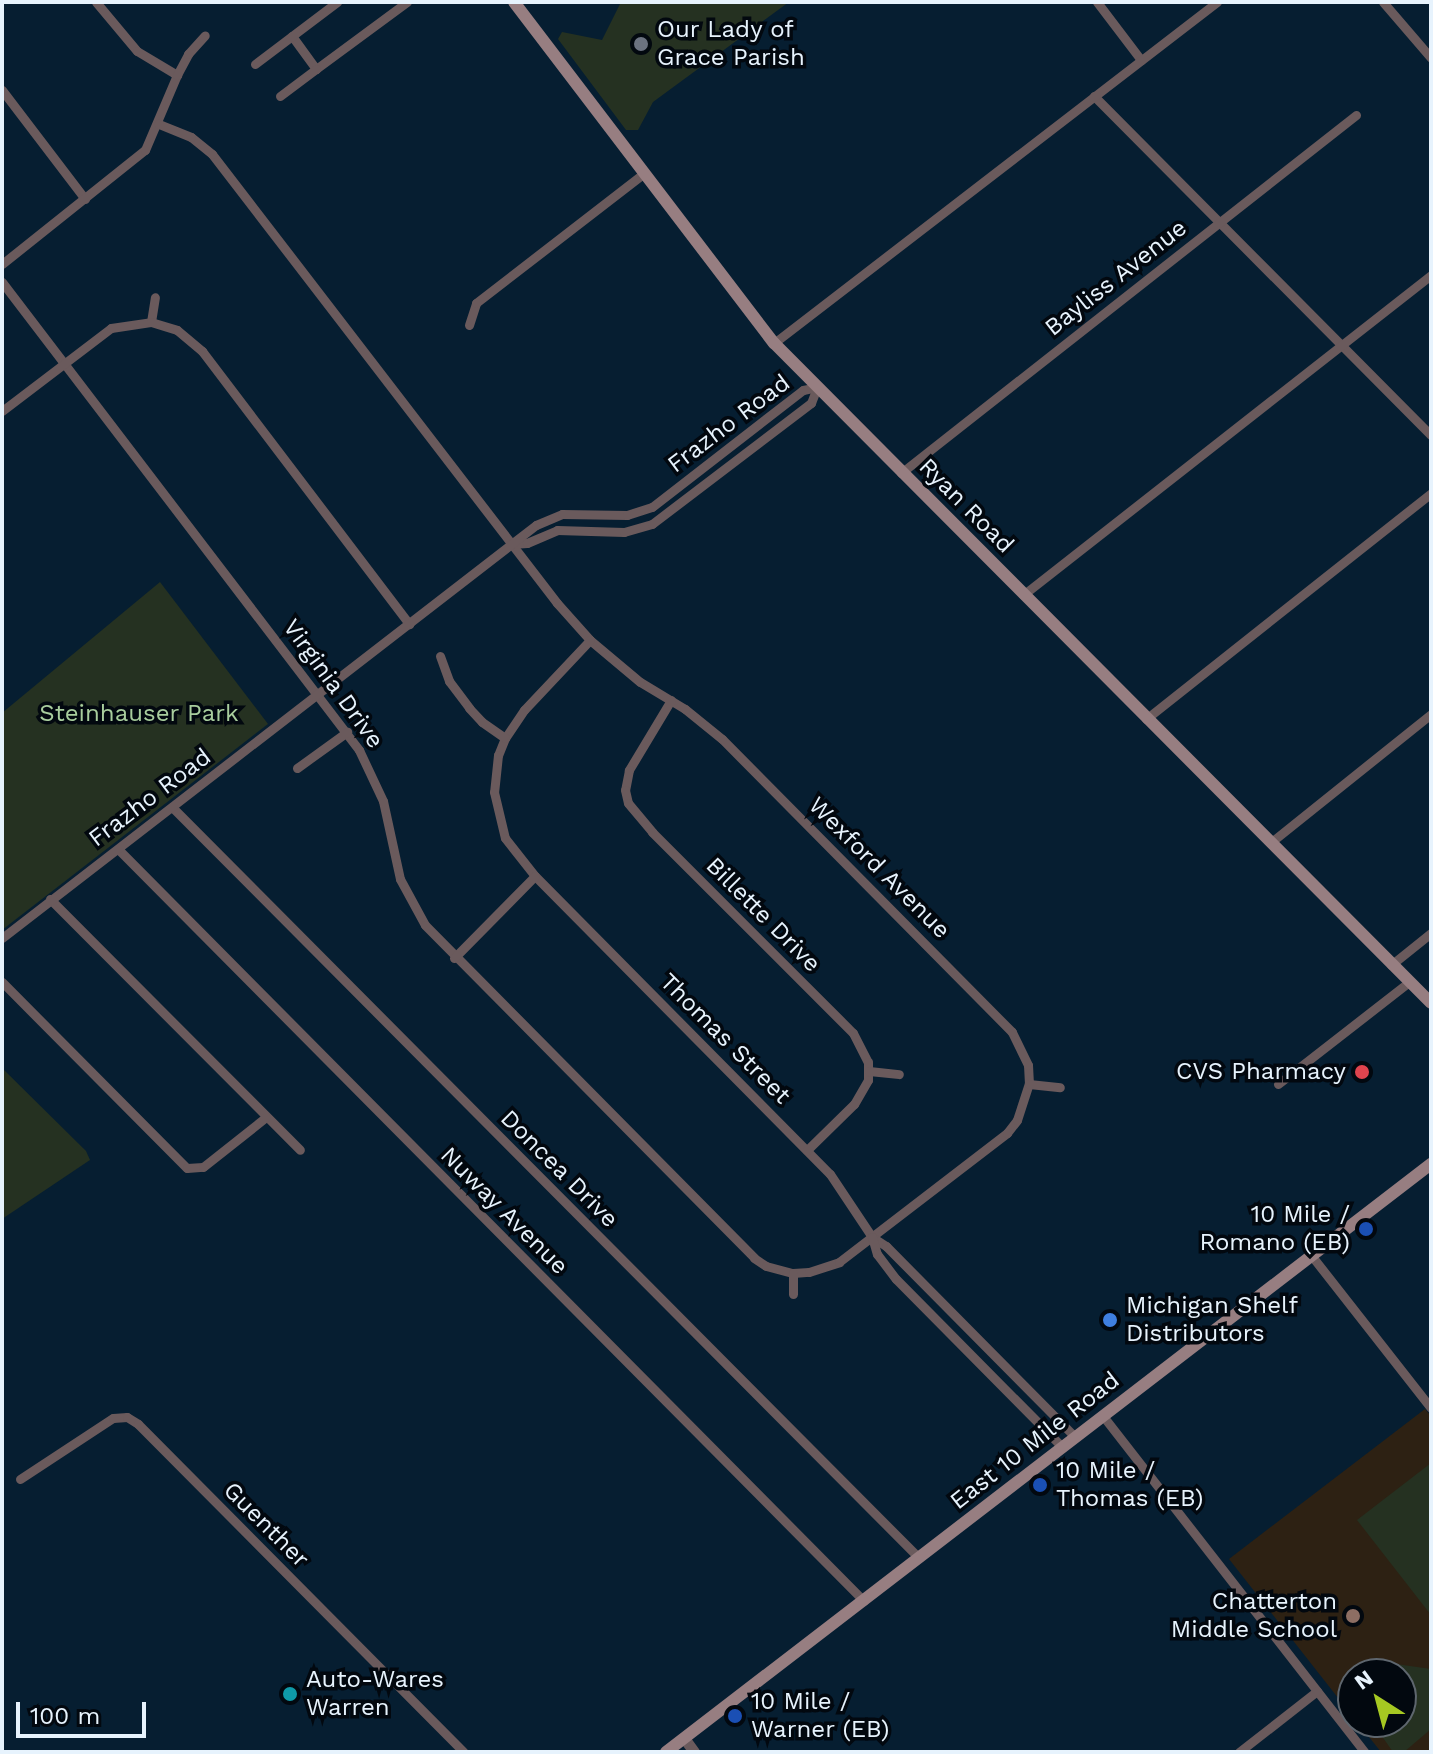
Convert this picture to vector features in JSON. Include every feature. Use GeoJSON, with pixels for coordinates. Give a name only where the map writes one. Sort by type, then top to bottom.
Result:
{"type":"FeatureCollection","features":[{"type":"Feature","properties":{"kind":"main road","name":"Ryan Road"},"geometry":{"type":"LineString","coordinates":[[514,2],[774,343],[1431,1003]]}},
{"type":"Feature","properties":{"kind":"main road","name":"East 10 Mile Road"},"geometry":{"type":"LineString","coordinates":[[666,1752],[1431,1164]]}},
{"type":"Feature","properties":{"kind":"street"},"geometry":{"type":"LineString","coordinates":[[96,2],[137,51],[177,75]]}},
{"type":"Feature","properties":{"kind":"street"},"geometry":{"type":"LineString","coordinates":[[255,64],[337,2]]}},
{"type":"Feature","properties":{"kind":"street"},"geometry":{"type":"LineString","coordinates":[[280,96],[407,2]]}},
{"type":"Feature","properties":{"kind":"street"},"geometry":{"type":"LineString","coordinates":[[1097,2],[1141,60]]}},
{"type":"Feature","properties":{"kind":"street","name":"Frazho Road"},"geometry":{"type":"LineString","coordinates":[[774,343],[1217,2]]}},
{"type":"Feature","properties":{"kind":"street"},"geometry":{"type":"LineString","coordinates":[[1383,2],[1431,58]]}},
{"type":"Feature","properties":{"kind":"street"},"geometry":{"type":"LineString","coordinates":[[2,264],[145,150],[159,124],[177,75],[188,54],[205,35]]}},
{"type":"Feature","properties":{"kind":"street"},"geometry":{"type":"LineString","coordinates":[[292,36],[316,69]]}},
{"type":"Feature","properties":{"kind":"street"},"geometry":{"type":"LineString","coordinates":[[2,90],[85,199]]}},
{"type":"Feature","properties":{"kind":"street"},"geometry":{"type":"LineString","coordinates":[[1094,96],[1431,435]]}},
{"type":"Feature","properties":{"kind":"street","name":"Bayliss Avenue"},"geometry":{"type":"LineString","coordinates":[[901,473],[1356,115]]}},
{"type":"Feature","properties":{"kind":"street","name":"Wexford Avenue"},"geometry":{"type":"LineString","coordinates":[[159,124],[191,137],[212,154],[512,544],[590,640],[640,682],[671,700],[722,739],[994,1012],[1022,1047],[1029,1084]]}},
{"type":"Feature","properties":{"kind":"street"},"geometry":{"type":"LineString","coordinates":[[469,325],[476,303],[644,173]]}},
{"type":"Feature","properties":{"kind":"street"},"geometry":{"type":"LineString","coordinates":[[1023,595],[1431,275]]}},
{"type":"Feature","properties":{"kind":"street","name":"Virginia Drive"},"geometry":{"type":"LineString","coordinates":[[2,282],[347,732],[376,782],[395,862],[414,910],[454,958],[746,1251],[766,1266],[793,1273]]}},
{"type":"Feature","properties":{"kind":"street"},"geometry":{"type":"LineString","coordinates":[[151,322],[155,297]]}},
{"type":"Feature","properties":{"kind":"street"},"geometry":{"type":"LineString","coordinates":[[2,411],[111,328],[127,323],[151,322],[177,330],[202,351],[409,624]]}},
{"type":"Feature","properties":{"kind":"street","name":"Frazho Road"},"geometry":{"type":"LineString","coordinates":[[512,544],[527,543],[557,530],[624,532],[652,524],[811,403],[817,387]]}},
{"type":"Feature","properties":{"kind":"street","name":"Frazho Road"},"geometry":{"type":"LineString","coordinates":[[2,938],[512,544],[553,516],[627,515],[652,507],[803,390],[817,387]]}},
{"type":"Feature","properties":{"kind":"street"},"geometry":{"type":"LineString","coordinates":[[1146,719],[1431,493]]}},
{"type":"Feature","properties":{"kind":"street","name":"Thomas Street"},"geometry":{"type":"LineString","coordinates":[[590,640],[518,717],[505,738],[495,772],[495,805],[505,838],[535,876],[807,1150],[845,1194],[872,1237],[886,1246],[1075,1437]]}},
{"type":"Feature","properties":{"kind":"street"},"geometry":{"type":"LineString","coordinates":[[440,656],[449,681],[469,708],[482,722],[505,738]]}},
{"type":"Feature","properties":{"kind":"street","name":"Billette Drive"},"geometry":{"type":"LineString","coordinates":[[671,700],[629,770],[625,790],[628,803],[652,832],[853,1033],[866,1056],[869,1071]]}},
{"type":"Feature","properties":{"kind":"street"},"geometry":{"type":"LineString","coordinates":[[1270,843],[1431,714]]}},
{"type":"Feature","properties":{"kind":"street"},"geometry":{"type":"LineString","coordinates":[[297,768],[347,732]]}},
{"type":"Feature","properties":{"kind":"street","name":"Doncea Drive"},"geometry":{"type":"LineString","coordinates":[[172,807],[919,1558]]}},
{"type":"Feature","properties":{"kind":"street","name":"Nuway Avenue"},"geometry":{"type":"LineString","coordinates":[[118,849],[864,1601]]}},
{"type":"Feature","properties":{"kind":"street"},"geometry":{"type":"LineString","coordinates":[[454,958],[535,876]]}},
{"type":"Feature","properties":{"kind":"street"},"geometry":{"type":"LineString","coordinates":[[50,899],[300,1150]]}},
{"type":"Feature","properties":{"kind":"street"},"geometry":{"type":"LineString","coordinates":[[1391,965],[1431,933]]}},
{"type":"Feature","properties":{"kind":"street"},"geometry":{"type":"LineString","coordinates":[[2,982],[187,1168],[203,1167],[266,1117]]}},
{"type":"Feature","properties":{"kind":"street"},"geometry":{"type":"LineString","coordinates":[[1278,1084],[1409,982]]}},
{"type":"Feature","properties":{"kind":"street"},"geometry":{"type":"LineString","coordinates":[[807,1150],[854,1104],[863,1091],[869,1071],[899,1074]]}},
{"type":"Feature","properties":{"kind":"street"},"geometry":{"type":"LineString","coordinates":[[793,1294],[793,1273],[809,1272],[839,1262],[1007,1133],[1017,1120],[1029,1084],[1060,1087]]}},
{"type":"Feature","properties":{"kind":"street"},"geometry":{"type":"LineString","coordinates":[[872,1237],[877,1254],[896,1279],[1062,1447]]}},
{"type":"Feature","properties":{"kind":"street"},"geometry":{"type":"LineString","coordinates":[[1311,1255],[1431,1408]]}},
{"type":"Feature","properties":{"kind":"street"},"geometry":{"type":"LineString","coordinates":[[950,1333],[962,1323]]}},
{"type":"Feature","properties":{"kind":"street"},"geometry":{"type":"LineString","coordinates":[[985,1369],[996,1357]]}},
{"type":"Feature","properties":{"kind":"street"},"geometry":{"type":"LineString","coordinates":[[1103,1416],[1365,1752]]}},
{"type":"Feature","properties":{"kind":"street","name":"Guenther"},"geometry":{"type":"LineString","coordinates":[[20,1479],[113,1418],[127,1417],[138,1424],[464,1752]]}},
{"type":"Feature","properties":{"kind":"street"},"geometry":{"type":"LineString","coordinates":[[1239,1752],[1317,1691]]}},
{"type":"Feature","properties":{"kind":"street"},"geometry":{"type":"LineString","coordinates":[[684,1738],[694,1752]]}},
{"type":"Feature","properties":{"kind":"shaded area","name":"Chatterton Middle School"},"geometry":{"type":"Polygon","coordinates":[[[1425,1409],[1431,1416],[1431,1752],[1381,1752],[1370,1738],[1417,1738],[1417,1658],[1337,1658],[1337,1697],[1229,1559],[1425,1409]]]}},
{"type":"Feature","properties":{"kind":"green space"},"geometry":{"type":"Polygon","coordinates":[[[621,2],[789,2],[653,102],[638,130],[626,130],[558,39],[562,32],[602,40],[621,2]]]}},
{"type":"Feature","properties":{"kind":"green space","name":"Steinhauser Park"},"geometry":{"type":"Polygon","coordinates":[[[160,582],[268,724],[2,930],[2,713],[160,582]]]}},
{"type":"Feature","properties":{"kind":"green space"},"geometry":{"type":"Polygon","coordinates":[[[2,1068],[86,1151],[90,1160],[2,1219],[2,1068]]]}},
{"type":"Feature","properties":{"kind":"green space"},"geometry":{"type":"Polygon","coordinates":[[[1431,1463],[1431,1615],[1357,1520],[1431,1463]]]}},
{"type":"Feature","properties":{"kind":"green space"},"geometry":{"type":"Polygon","coordinates":[[[1417,1667],[1431,1669],[1431,1729],[1404,1752],[1393,1752],[1383,1738],[1417,1738],[1417,1667]]]}},
{"type":"Feature","properties":{"kind":"place","name":"Our Lady of Grace Parish"},"geometry":{"type":"Point","coordinates":[641,44]}},
{"type":"Feature","properties":{"kind":"place","name":"CVS Pharmacy"},"geometry":{"type":"Point","coordinates":[1362,1072]}},
{"type":"Feature","properties":{"kind":"place","name":"10 Mile / Romano (EB)"},"geometry":{"type":"Point","coordinates":[1366,1229]}},
{"type":"Feature","properties":{"kind":"place","name":"Michigan Shelf Distributors"},"geometry":{"type":"Point","coordinates":[1110,1320]}},
{"type":"Feature","properties":{"kind":"place","name":"10 Mile / Thomas (EB)"},"geometry":{"type":"Point","coordinates":[1040,1485]}},
{"type":"Feature","properties":{"kind":"place","name":"Chatterton Middle School"},"geometry":{"type":"Point","coordinates":[1353,1616]}},
{"type":"Feature","properties":{"kind":"place","name":"Auto-Wares Warren"},"geometry":{"type":"Point","coordinates":[290,1694]}},
{"type":"Feature","properties":{"kind":"place","name":"10 Mile / Warner (EB)"},"geometry":{"type":"Point","coordinates":[735,1716]}}]}
